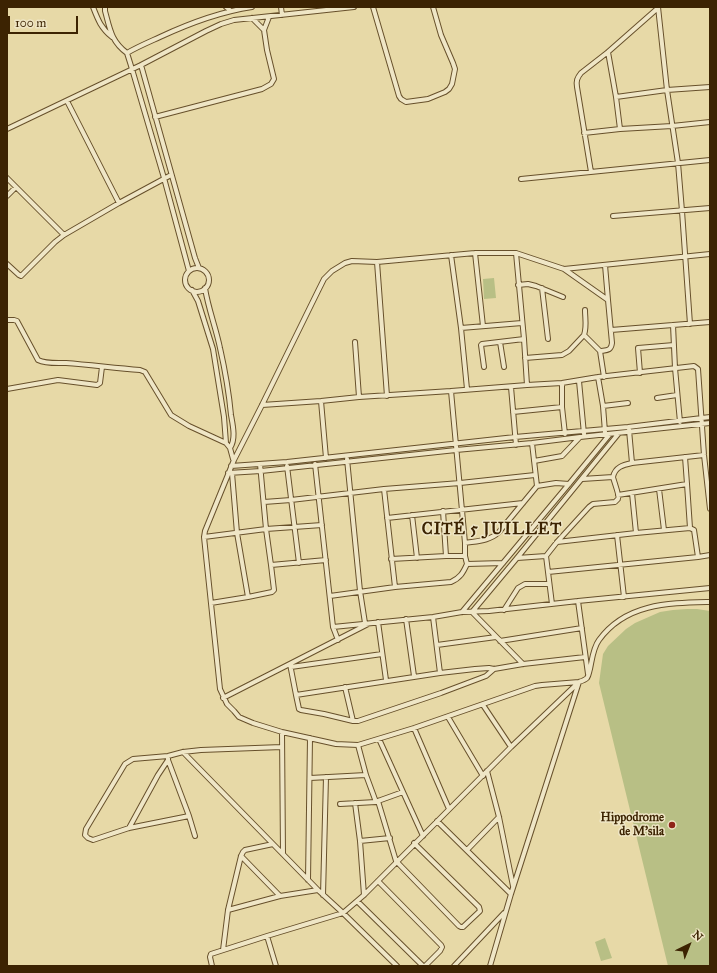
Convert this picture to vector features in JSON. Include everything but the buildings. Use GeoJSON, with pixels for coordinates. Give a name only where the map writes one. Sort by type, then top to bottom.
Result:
{"type":"FeatureCollection","features":[{"type":"Feature","properties":{"kind":"street"},"geometry":{"type":"LineString","coordinates":[[93,7],[99,23],[118,46],[126,53],[132,68],[164,178],[188,271],[186,282],[198,301],[213,349],[224,417],[226,443]]}},
{"type":"Feature","properties":{"kind":"street"},"geometry":{"type":"LineString","coordinates":[[105,7],[112,37]]}},
{"type":"Feature","properties":{"kind":"street"},"geometry":{"type":"LineString","coordinates":[[226,7],[231,11]]}},
{"type":"Feature","properties":{"kind":"street"},"geometry":{"type":"LineString","coordinates":[[126,53],[202,19],[252,7]]}},
{"type":"Feature","properties":{"kind":"street"},"geometry":{"type":"LineString","coordinates":[[281,7],[282,15]]}},
{"type":"Feature","properties":{"kind":"street"},"geometry":{"type":"LineString","coordinates":[[7,129],[68,101],[222,24],[234,20],[354,7]]}},
{"type":"Feature","properties":{"kind":"street"},"geometry":{"type":"LineString","coordinates":[[373,7],[399,96],[406,102],[428,98],[445,92],[449,89],[454,80],[455,69],[441,35],[433,7]]}},
{"type":"Feature","properties":{"kind":"street"},"geometry":{"type":"LineString","coordinates":[[591,172],[576,82],[578,77],[658,8]]}},
{"type":"Feature","properties":{"kind":"street"},"geometry":{"type":"LineString","coordinates":[[658,8],[667,90],[678,163],[690,324]]}},
{"type":"Feature","properties":{"kind":"street"},"geometry":{"type":"LineString","coordinates":[[155,117],[262,89],[271,84],[274,79],[264,30],[269,17]]}},
{"type":"Feature","properties":{"kind":"street"},"geometry":{"type":"LineString","coordinates":[[252,18],[264,30]]}},
{"type":"Feature","properties":{"kind":"street"},"geometry":{"type":"LineString","coordinates":[[608,52],[620,129]]}},
{"type":"Feature","properties":{"kind":"street"},"geometry":{"type":"LineString","coordinates":[[141,65],[194,258],[199,268]]}},
{"type":"Feature","properties":{"kind":"street"},"geometry":{"type":"LineString","coordinates":[[616,97],[667,90],[710,87]]}},
{"type":"Feature","properties":{"kind":"street"},"geometry":{"type":"LineString","coordinates":[[68,101],[119,203]]}},
{"type":"Feature","properties":{"kind":"street"},"geometry":{"type":"LineString","coordinates":[[584,133],[710,122]]}},
{"type":"Feature","properties":{"kind":"street"},"geometry":{"type":"LineString","coordinates":[[521,179],[710,160]]}},
{"type":"Feature","properties":{"kind":"street"},"geometry":{"type":"LineString","coordinates":[[7,264],[19,276],[22,276],[55,242],[64,235],[171,175]]}},
{"type":"Feature","properties":{"kind":"street"},"geometry":{"type":"LineString","coordinates":[[7,178],[64,235]]}},
{"type":"Feature","properties":{"kind":"street"},"geometry":{"type":"LineString","coordinates":[[7,196],[16,187]]}},
{"type":"Feature","properties":{"kind":"street"},"geometry":{"type":"LineString","coordinates":[[613,216],[710,208]]}},
{"type":"Feature","properties":{"kind":"street"},"geometry":{"type":"LineString","coordinates":[[475,253],[483,326]]}},
{"type":"Feature","properties":{"kind":"street"},"geometry":{"type":"LineString","coordinates":[[248,597],[237,533],[230,466],[324,279],[332,271],[345,262],[352,261],[377,262],[475,253],[516,253],[564,269],[608,300]]}},
{"type":"Feature","properties":{"kind":"street"},"geometry":{"type":"LineString","coordinates":[[516,253],[527,384]]}},
{"type":"Feature","properties":{"kind":"street"},"geometry":{"type":"LineString","coordinates":[[564,269],[710,254]]}},
{"type":"Feature","properties":{"kind":"street"},"geometry":{"type":"LineString","coordinates":[[451,255],[461,328],[467,390]]}},
{"type":"Feature","properties":{"kind":"street"},"geometry":{"type":"LineString","coordinates":[[377,262],[387,396]]}},
{"type":"Feature","properties":{"kind":"street"},"geometry":{"type":"LineString","coordinates":[[600,350],[609,350],[612,347],[605,265]]}},
{"type":"Feature","properties":{"kind":"street"},"geometry":{"type":"LineString","coordinates":[[188,271],[193,268],[199,268],[206,272],[208,277],[208,283],[205,288],[201,291],[192,290]]}},
{"type":"Feature","properties":{"kind":"street"},"geometry":{"type":"LineString","coordinates":[[518,285],[528,284],[563,297]]}},
{"type":"Feature","properties":{"kind":"street"},"geometry":{"type":"LineString","coordinates":[[205,288],[220,348],[229,395],[233,430],[233,444],[230,448]]}},
{"type":"Feature","properties":{"kind":"street"},"geometry":{"type":"LineString","coordinates":[[542,288],[548,339]]}},
{"type":"Feature","properties":{"kind":"street"},"geometry":{"type":"LineString","coordinates":[[525,358],[562,355],[569,351],[584,335],[586,327],[585,310]]}},
{"type":"Feature","properties":{"kind":"street"},"geometry":{"type":"LineString","coordinates":[[7,320],[17,321],[38,360],[40,361],[140,370],[145,372],[171,415],[189,426],[226,443],[230,448],[234,460]]}},
{"type":"Feature","properties":{"kind":"street"},"geometry":{"type":"LineString","coordinates":[[611,330],[710,322]]}},
{"type":"Feature","properties":{"kind":"street"},"geometry":{"type":"LineString","coordinates":[[461,328],[522,323]]}},
{"type":"Feature","properties":{"kind":"street"},"geometry":{"type":"LineString","coordinates":[[673,325],[680,426]]}},
{"type":"Feature","properties":{"kind":"street"},"geometry":{"type":"LineString","coordinates":[[584,335],[600,350],[604,377]]}},
{"type":"Feature","properties":{"kind":"street"},"geometry":{"type":"LineString","coordinates":[[484,367],[482,344],[524,339]]}},
{"type":"Feature","properties":{"kind":"street"},"geometry":{"type":"LineString","coordinates":[[355,342],[359,397]]}},
{"type":"Feature","properties":{"kind":"street"},"geometry":{"type":"LineString","coordinates":[[500,342],[504,367]]}},
{"type":"Feature","properties":{"kind":"street"},"geometry":{"type":"LineString","coordinates":[[640,373],[638,348],[674,345]]}},
{"type":"Feature","properties":{"kind":"street"},"geometry":{"type":"LineString","coordinates":[[262,405],[467,390],[527,384],[562,383],[694,366],[698,369],[700,418],[702,424],[710,509]]}},
{"type":"Feature","properties":{"kind":"street"},"geometry":{"type":"LineString","coordinates":[[7,389],[58,380],[97,385],[100,383],[102,367]]}},
{"type":"Feature","properties":{"kind":"street"},"geometry":{"type":"LineString","coordinates":[[462,612],[571,482],[607,432],[598,378]]}},
{"type":"Feature","properties":{"kind":"street"},"geometry":{"type":"LineString","coordinates":[[534,461],[562,456],[582,437],[583,431],[579,381]]}},
{"type":"Feature","properties":{"kind":"street"},"geometry":{"type":"LineString","coordinates":[[562,383],[562,407],[565,439]]}},
{"type":"Feature","properties":{"kind":"street"},"geometry":{"type":"LineString","coordinates":[[511,386],[516,445]]}},
{"type":"Feature","properties":{"kind":"street"},"geometry":{"type":"LineString","coordinates":[[330,596],[394,587],[451,582],[457,579],[464,571],[467,564],[465,556],[451,391]]}},
{"type":"Feature","properties":{"kind":"street"},"geometry":{"type":"LineString","coordinates":[[657,398],[677,395]]}},
{"type":"Feature","properties":{"kind":"street"},"geometry":{"type":"LineString","coordinates":[[321,401],[326,458]]}},
{"type":"Feature","properties":{"kind":"street"},"geometry":{"type":"LineString","coordinates":[[603,406],[628,403]]}},
{"type":"Feature","properties":{"kind":"street"},"geometry":{"type":"LineString","coordinates":[[513,412],[562,407]]}},
{"type":"Feature","properties":{"kind":"street"},"geometry":{"type":"LineString","coordinates":[[230,466],[287,462],[583,431],[620,433],[629,430],[710,417]]}},
{"type":"Feature","properties":{"kind":"street"},"geometry":{"type":"LineString","coordinates":[[230,473],[516,445],[582,437],[607,432],[710,423]]}},
{"type":"Feature","properties":{"kind":"street"},"geometry":{"type":"LineString","coordinates":[[629,430],[632,463]]}},
{"type":"Feature","properties":{"kind":"street"},"geometry":{"type":"LineString","coordinates":[[472,612],[620,433]]}},
{"type":"Feature","properties":{"kind":"street"},"geometry":{"type":"LineString","coordinates":[[532,443],[537,486]]}},
{"type":"Feature","properties":{"kind":"street"},"geometry":{"type":"LineString","coordinates":[[396,450],[396,456]]}},
{"type":"Feature","properties":{"kind":"street"},"geometry":{"type":"LineString","coordinates":[[552,604],[546,556],[589,507],[593,504],[617,501],[618,495],[613,477],[615,471],[621,466],[632,463],[704,455]]}},
{"type":"Feature","properties":{"kind":"street"},"geometry":{"type":"LineString","coordinates":[[347,456],[360,591],[365,623]]}},
{"type":"Feature","properties":{"kind":"street"},"geometry":{"type":"LineString","coordinates":[[685,457],[690,528]]}},
{"type":"Feature","properties":{"kind":"street"},"geometry":{"type":"LineString","coordinates":[[314,459],[333,627],[338,640]]}},
{"type":"Feature","properties":{"kind":"street"},"geometry":{"type":"LineString","coordinates":[[287,462],[299,563]]}},
{"type":"Feature","properties":{"kind":"street"},"geometry":{"type":"LineString","coordinates":[[211,603],[273,592],[274,589],[266,529],[260,464]]}},
{"type":"Feature","properties":{"kind":"street"},"geometry":{"type":"LineString","coordinates":[[230,473],[204,531],[220,689],[227,704],[240,717],[252,723],[282,732],[336,744],[358,745],[448,717],[535,686],[584,681],[588,676],[599,640],[620,620],[641,609],[654,606],[687,602],[710,602]]}},
{"type":"Feature","properties":{"kind":"street"},"geometry":{"type":"LineString","coordinates":[[264,502],[535,475]]}},
{"type":"Feature","properties":{"kind":"street"},"geometry":{"type":"LineString","coordinates":[[582,479],[613,477]]}},
{"type":"Feature","properties":{"kind":"street"},"geometry":{"type":"LineString","coordinates":[[465,543],[493,538],[537,486],[571,482],[577,484]]}},
{"type":"Feature","properties":{"kind":"street"},"geometry":{"type":"LineString","coordinates":[[618,495],[687,484]]}},
{"type":"Feature","properties":{"kind":"street"},"geometry":{"type":"LineString","coordinates":[[384,489],[394,587]]}},
{"type":"Feature","properties":{"kind":"street"},"geometry":{"type":"LineString","coordinates":[[659,489],[664,530]]}},
{"type":"Feature","properties":{"kind":"street"},"geometry":{"type":"LineString","coordinates":[[632,493],[636,532]]}},
{"type":"Feature","properties":{"kind":"street"},"geometry":{"type":"LineString","coordinates":[[387,518],[523,503]]}},
{"type":"Feature","properties":{"kind":"street"},"geometry":{"type":"LineString","coordinates":[[443,511],[446,556]]}},
{"type":"Feature","properties":{"kind":"street"},"geometry":{"type":"LineString","coordinates":[[412,515],[417,558]]}},
{"type":"Feature","properties":{"kind":"street"},"geometry":{"type":"LineString","coordinates":[[204,537],[322,524]]}},
{"type":"Feature","properties":{"kind":"street"},"geometry":{"type":"LineString","coordinates":[[557,542],[636,532],[690,528],[694,530],[698,557]]}},
{"type":"Feature","properties":{"kind":"street"},"geometry":{"type":"LineString","coordinates":[[617,535],[624,597]]}},
{"type":"Feature","properties":{"kind":"street"},"geometry":{"type":"LineString","coordinates":[[391,559],[465,556]]}},
{"type":"Feature","properties":{"kind":"street"},"geometry":{"type":"LineString","coordinates":[[517,558],[546,556]]}},
{"type":"Feature","properties":{"kind":"street"},"geometry":{"type":"LineString","coordinates":[[548,572],[710,556]]}},
{"type":"Feature","properties":{"kind":"street"},"geometry":{"type":"LineString","coordinates":[[271,565],[326,560]]}},
{"type":"Feature","properties":{"kind":"street"},"geometry":{"type":"LineString","coordinates":[[467,564],[505,561],[512,564]]}},
{"type":"Feature","properties":{"kind":"street"},"geometry":{"type":"LineString","coordinates":[[504,610],[518,588],[525,584],[549,584]]}},
{"type":"Feature","properties":{"kind":"street"},"geometry":{"type":"LineString","coordinates":[[333,627],[433,617],[462,612],[504,610],[710,588]]}},
{"type":"Feature","properties":{"kind":"street"},"geometry":{"type":"LineString","coordinates":[[578,601],[588,676]]}},
{"type":"Feature","properties":{"kind":"street"},"geometry":{"type":"LineString","coordinates":[[472,612],[523,664]]}},
{"type":"Feature","properties":{"kind":"street"},"geometry":{"type":"LineString","coordinates":[[433,617],[440,673]]}},
{"type":"Feature","properties":{"kind":"street"},"geometry":{"type":"LineString","coordinates":[[406,619],[414,676]]}},
{"type":"Feature","properties":{"kind":"street"},"geometry":{"type":"LineString","coordinates":[[378,622],[386,680]]}},
{"type":"Feature","properties":{"kind":"street"},"geometry":{"type":"LineString","coordinates":[[223,698],[291,666],[370,623]]}},
{"type":"Feature","properties":{"kind":"street"},"geometry":{"type":"LineString","coordinates":[[500,641],[582,628]]}},
{"type":"Feature","properties":{"kind":"street"},"geometry":{"type":"LineString","coordinates":[[437,644],[496,637]]}},
{"type":"Feature","properties":{"kind":"street"},"geometry":{"type":"LineString","coordinates":[[291,666],[382,654]]}},
{"type":"Feature","properties":{"kind":"street"},"geometry":{"type":"LineString","coordinates":[[296,695],[414,676],[475,669],[494,669],[585,657]]}},
{"type":"Feature","properties":{"kind":"street"},"geometry":{"type":"LineString","coordinates":[[291,666],[300,710],[353,721],[363,720],[441,693],[486,676],[494,669]]}},
{"type":"Feature","properties":{"kind":"street"},"geometry":{"type":"LineString","coordinates":[[212,966],[210,957],[211,954],[343,913],[364,895],[414,843],[423,836],[511,747],[579,682]]}},
{"type":"Feature","properties":{"kind":"street"},"geometry":{"type":"LineString","coordinates":[[490,966],[511,894],[579,682]]}},
{"type":"Feature","properties":{"kind":"street"},"geometry":{"type":"LineString","coordinates":[[345,687],[353,721]]}},
{"type":"Feature","properties":{"kind":"street"},"geometry":{"type":"LineString","coordinates":[[483,704],[511,747]]}},
{"type":"Feature","properties":{"kind":"street"},"geometry":{"type":"LineString","coordinates":[[448,717],[483,776]]}},
{"type":"Feature","properties":{"kind":"street"},"geometry":{"type":"LineString","coordinates":[[414,728],[449,809]]}},
{"type":"Feature","properties":{"kind":"street"},"geometry":{"type":"LineString","coordinates":[[282,732],[283,854]]}},
{"type":"Feature","properties":{"kind":"street"},"geometry":{"type":"LineString","coordinates":[[308,880],[310,738]]}},
{"type":"Feature","properties":{"kind":"street"},"geometry":{"type":"LineString","coordinates":[[379,739],[423,836]]}},
{"type":"Feature","properties":{"kind":"street"},"geometry":{"type":"LineString","coordinates":[[358,745],[366,775],[390,838],[396,861],[460,927],[463,927],[480,911],[479,907],[414,843]]}},
{"type":"Feature","properties":{"kind":"street"},"geometry":{"type":"LineString","coordinates":[[188,816],[129,828],[93,840],[85,835],[86,830],[125,764],[134,759],[168,758],[183,752],[201,750],[282,747]]}},
{"type":"Feature","properties":{"kind":"street"},"geometry":{"type":"LineString","coordinates":[[183,752],[308,880],[397,966]]}},
{"type":"Feature","properties":{"kind":"street"},"geometry":{"type":"LineString","coordinates":[[168,758],[195,836]]}},
{"type":"Feature","properties":{"kind":"street"},"geometry":{"type":"LineString","coordinates":[[129,828],[168,758]]}},
{"type":"Feature","properties":{"kind":"street"},"geometry":{"type":"LineString","coordinates":[[487,772],[514,886]]}},
{"type":"Feature","properties":{"kind":"street"},"geometry":{"type":"LineString","coordinates":[[310,778],[366,775]]}},
{"type":"Feature","properties":{"kind":"street"},"geometry":{"type":"LineString","coordinates":[[323,895],[326,777]]}},
{"type":"Feature","properties":{"kind":"street"},"geometry":{"type":"LineString","coordinates":[[340,804],[377,802],[403,792]]}},
{"type":"Feature","properties":{"kind":"street"},"geometry":{"type":"LineString","coordinates":[[355,803],[360,840],[364,895]]}},
{"type":"Feature","properties":{"kind":"street"},"geometry":{"type":"LineString","coordinates":[[467,850],[499,818]]}},
{"type":"Feature","properties":{"kind":"street"},"geometry":{"type":"LineString","coordinates":[[437,821],[511,894]]}},
{"type":"Feature","properties":{"kind":"street"},"geometry":{"type":"LineString","coordinates":[[360,840],[390,838]]}},
{"type":"Feature","properties":{"kind":"street"},"geometry":{"type":"LineString","coordinates":[[223,950],[228,910],[241,856],[245,850],[273,844]]}},
{"type":"Feature","properties":{"kind":"street"},"geometry":{"type":"LineString","coordinates":[[241,856],[280,896]]}},
{"type":"Feature","properties":{"kind":"street"},"geometry":{"type":"LineString","coordinates":[[357,901],[424,966],[440,951],[442,947],[441,945],[378,881]]}},
{"type":"Feature","properties":{"kind":"street"},"geometry":{"type":"LineString","coordinates":[[228,910],[280,896],[318,890]]}},
{"type":"Feature","properties":{"kind":"street"},"geometry":{"type":"LineString","coordinates":[[454,966],[506,911]]}},
{"type":"Feature","properties":{"kind":"street"},"geometry":{"type":"LineString","coordinates":[[267,936],[276,966]]}},
{"type":"Feature","properties":{"kind":"green space"},"geometry":{"type":"Polygon","coordinates":[[[494,278],[496,298],[484,299],[483,279],[494,278]]]}},
{"type":"Feature","properties":{"kind":"green space","name":"Hippodrome de M'sila"},"geometry":{"type":"Polygon","coordinates":[[[687,609],[710,611],[710,966],[668,966],[599,683],[603,654],[608,646],[626,629],[635,623],[660,612],[687,609]]]}},
{"type":"Feature","properties":{"kind":"green space"},"geometry":{"type":"Polygon","coordinates":[[[605,938],[612,958],[601,961],[595,942],[605,938]]]}},
{"type":"Feature","properties":{"kind":"place","name":"Hippodrome de M'sila"},"geometry":{"type":"Point","coordinates":[672,825]}},
{"type":"Feature","properties":{"kind":"district","name":"CITÉ 5 JUILLET"},"geometry":{"type":"Point","coordinates":[492,530]}}]}
